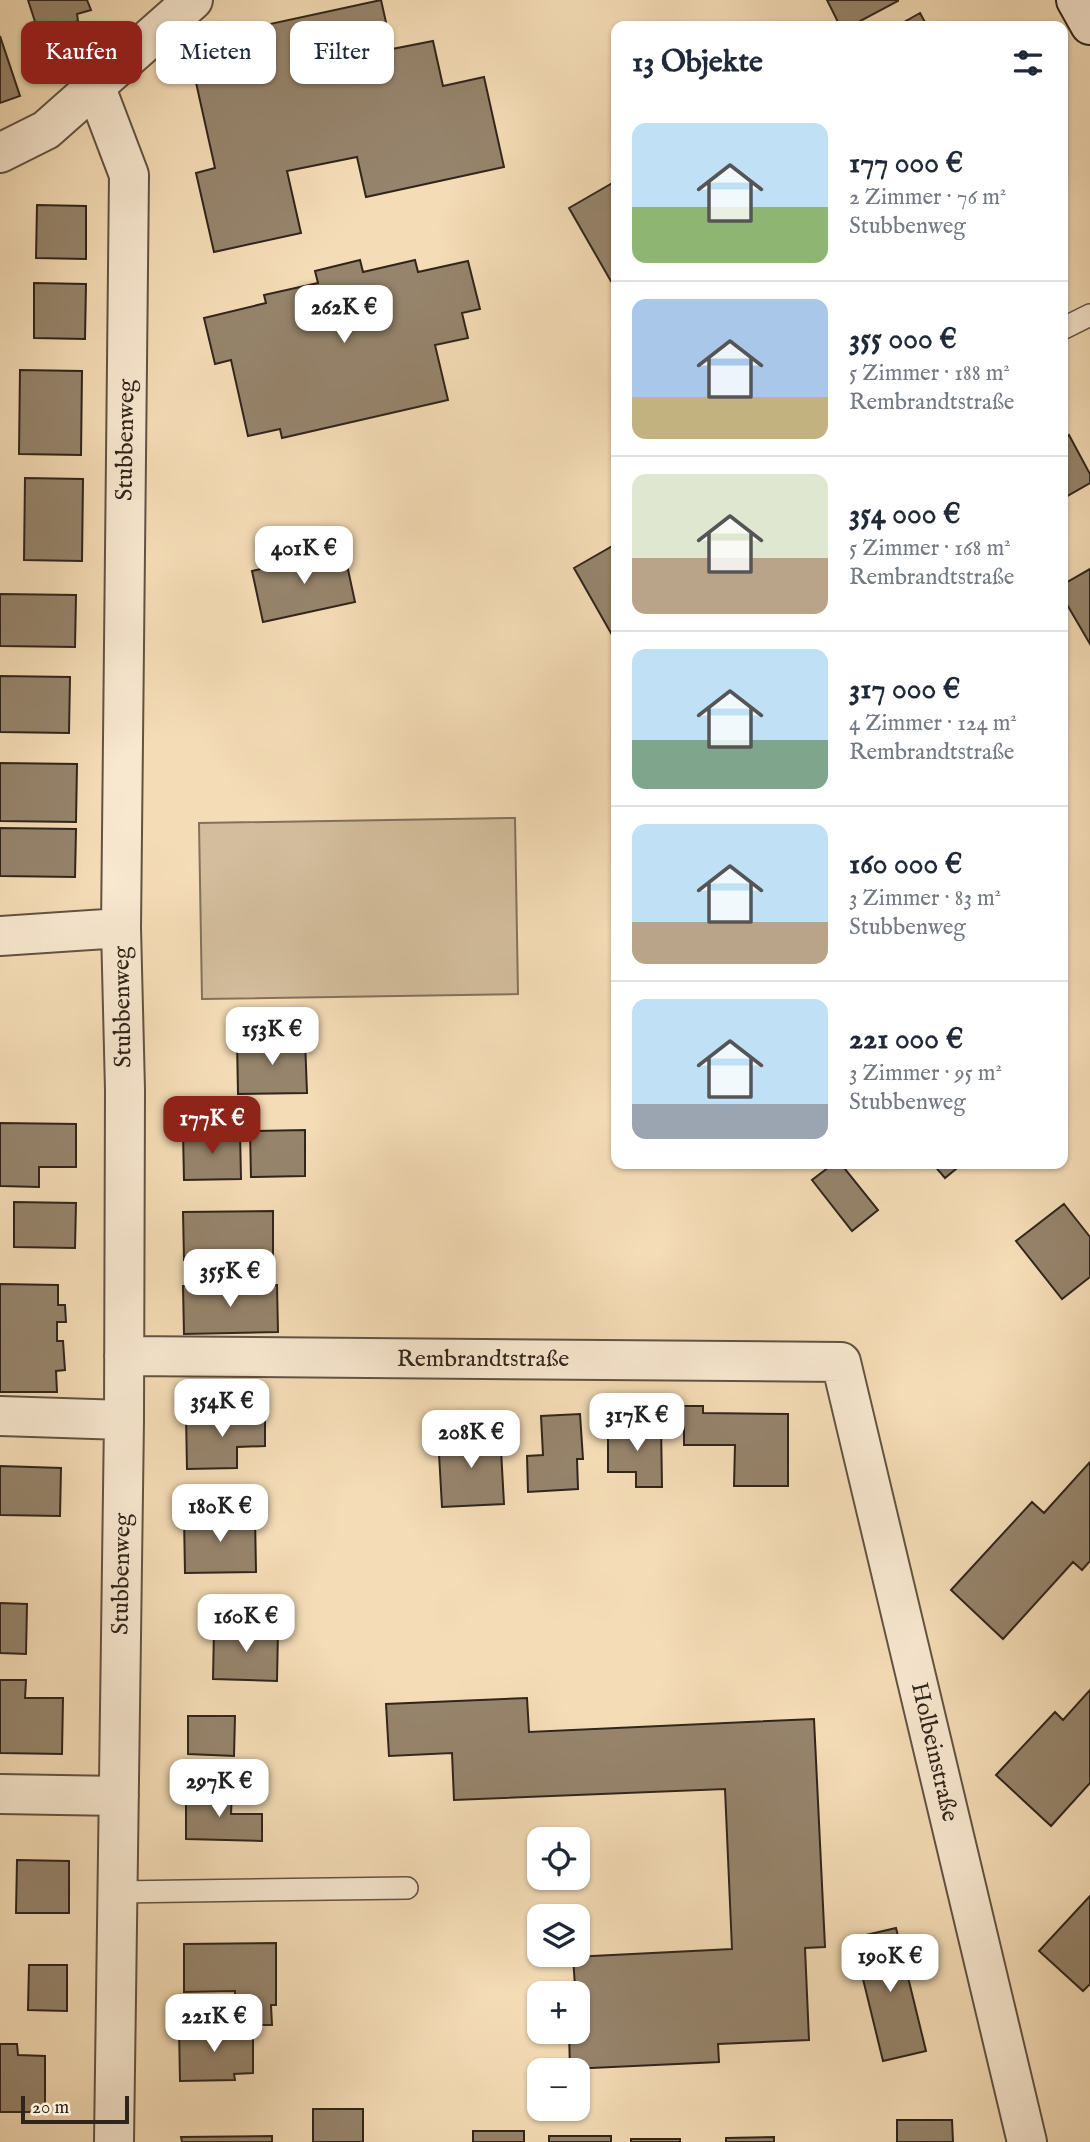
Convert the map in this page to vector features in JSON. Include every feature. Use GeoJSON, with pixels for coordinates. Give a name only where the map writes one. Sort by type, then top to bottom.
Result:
{"type":"FeatureCollection","features":[{"type":"Feature","properties":{"kind":"street"},"geometry":{"type":"LineString","coordinates":[[0,153],[46,130],[193,0]]}},
{"type":"Feature","properties":{"kind":"street"},"geometry":{"type":"LineString","coordinates":[[1076,0],[1090,25]]}},
{"type":"Feature","properties":{"kind":"street","name":"Stubbenweg"},"geometry":{"type":"LineString","coordinates":[[96,88],[129,175],[121,928],[125,1090],[124,1420],[114,2142]]}},
{"type":"Feature","properties":{"kind":"street"},"geometry":{"type":"LineString","coordinates":[[0,936],[121,928]]}},
{"type":"Feature","properties":{"kind":"street","name":"Rembrandtstraße"},"geometry":{"type":"LineString","coordinates":[[124,1356],[841,1362]]}},
{"type":"Feature","properties":{"kind":"street","name":"Holbeinstraße"},"geometry":{"type":"LineString","coordinates":[[841,1362],[1027,2142]]}},
{"type":"Feature","properties":{"kind":"street"},"geometry":{"type":"LineString","coordinates":[[0,1416],[124,1420]]}},
{"type":"Feature","properties":{"kind":"street"},"geometry":{"type":"LineString","coordinates":[[0,1794],[119,1796]]}},
{"type":"Feature","properties":{"kind":"lane"},"geometry":{"type":"LineString","coordinates":[[1068,326],[1090,315]]}},
{"type":"Feature","properties":{"kind":"lane"},"geometry":{"type":"LineString","coordinates":[[117,1892],[407,1888]]}},
{"type":"Feature","properties":{"kind":"shaded area"},"geometry":{"type":"Polygon","coordinates":[[[515,818],[518,994],[202,999],[199,823],[515,818]]]}},
{"type":"Feature","properties":{"kind":"building"},"geometry":{"type":"Polygon","coordinates":[[[28,0],[87,0],[91,10],[77,14],[78,21],[35,21],[28,0]]]}},
{"type":"Feature","properties":{"kind":"building"},"geometry":{"type":"Polygon","coordinates":[[[381,0],[386,21],[290,21],[290,84],[394,84],[394,49],[433,41],[443,86],[484,77],[504,167],[366,197],[357,157],[287,171],[301,233],[214,252],[196,173],[215,168],[196,84],[276,84],[276,23],[381,0]]]}},
{"type":"Feature","properties":{"kind":"building"},"geometry":{"type":"Polygon","coordinates":[[[827,0],[898,0],[860,21],[838,21],[827,0]]]}},
{"type":"Feature","properties":{"kind":"building"},"geometry":{"type":"Polygon","coordinates":[[[920,13],[924,21],[906,21],[920,13]]]}},
{"type":"Feature","properties":{"kind":"building"},"geometry":{"type":"Polygon","coordinates":[[[0,36],[20,96],[0,103],[0,36]]]}},
{"type":"Feature","properties":{"kind":"building"},"geometry":{"type":"Polygon","coordinates":[[[611,184],[611,281],[569,208],[611,184]]]}},
{"type":"Feature","properties":{"kind":"building"},"geometry":{"type":"Polygon","coordinates":[[[37,205],[86,206],[86,259],[36,258],[37,205]]]}},
{"type":"Feature","properties":{"kind":"building"},"geometry":{"type":"Polygon","coordinates":[[[360,260],[363,272],[415,260],[418,272],[468,261],[480,309],[462,313],[468,338],[435,345],[448,400],[282,438],[280,429],[248,436],[231,360],[215,364],[204,318],[266,303],[264,295],[318,283],[315,271],[360,260]]]}},
{"type":"Feature","properties":{"kind":"building"},"geometry":{"type":"Polygon","coordinates":[[[34,283],[86,284],[85,339],[34,338],[34,283]]]}},
{"type":"Feature","properties":{"kind":"building"},"geometry":{"type":"Polygon","coordinates":[[[20,370],[82,371],[81,455],[19,454],[20,370]]]}},
{"type":"Feature","properties":{"kind":"building"},"geometry":{"type":"Polygon","coordinates":[[[1068,436],[1090,474],[1090,483],[1068,496],[1068,436]]]}},
{"type":"Feature","properties":{"kind":"building"},"geometry":{"type":"Polygon","coordinates":[[[25,478],[83,479],[82,561],[24,560],[25,478]]]}},
{"type":"Feature","properties":{"kind":"building"},"geometry":{"type":"Polygon","coordinates":[[[611,547],[611,633],[574,568],[611,547]]]}},
{"type":"Feature","properties":{"kind":"building"},"geometry":{"type":"Polygon","coordinates":[[[344,551],[355,602],[263,622],[252,571],[344,551]]]}},
{"type":"Feature","properties":{"kind":"building"},"geometry":{"type":"Polygon","coordinates":[[[1090,569],[1090,644],[1068,606],[1068,582],[1090,569]]]}},
{"type":"Feature","properties":{"kind":"building"},"geometry":{"type":"Polygon","coordinates":[[[0,594],[76,595],[75,647],[0,646],[0,594]]]}},
{"type":"Feature","properties":{"kind":"building"},"geometry":{"type":"Polygon","coordinates":[[[0,676],[70,677],[69,733],[0,732],[0,676]]]}},
{"type":"Feature","properties":{"kind":"building"},"geometry":{"type":"Polygon","coordinates":[[[0,763],[77,764],[76,822],[0,821],[0,763]]]}},
{"type":"Feature","properties":{"kind":"building"},"geometry":{"type":"Polygon","coordinates":[[[0,828],[76,829],[75,877],[0,876],[0,828]]]}},
{"type":"Feature","properties":{"kind":"building"},"geometry":{"type":"Polygon","coordinates":[[[305,1039],[307,1093],[238,1094],[237,1040],[305,1039]]]}},
{"type":"Feature","properties":{"kind":"building"},"geometry":{"type":"Polygon","coordinates":[[[0,1123],[76,1124],[76,1167],[39,1167],[39,1187],[0,1186],[0,1123]]]}},
{"type":"Feature","properties":{"kind":"building"},"geometry":{"type":"Polygon","coordinates":[[[305,1130],[305,1176],[251,1177],[250,1131],[305,1130]]]}},
{"type":"Feature","properties":{"kind":"building"},"geometry":{"type":"Polygon","coordinates":[[[240,1132],[241,1179],[184,1180],[183,1133],[240,1132]]]}},
{"type":"Feature","properties":{"kind":"building"},"geometry":{"type":"Polygon","coordinates":[[[826,1169],[845,1169],[878,1210],[852,1231],[812,1180],[826,1169]]]}},
{"type":"Feature","properties":{"kind":"building"},"geometry":{"type":"Polygon","coordinates":[[[937,1169],[956,1169],[945,1178],[937,1169]]]}},
{"type":"Feature","properties":{"kind":"building"},"geometry":{"type":"Polygon","coordinates":[[[14,1202],[76,1203],[75,1248],[14,1247],[14,1202]]]}},
{"type":"Feature","properties":{"kind":"building"},"geometry":{"type":"Polygon","coordinates":[[[1064,1204],[1090,1237],[1090,1277],[1062,1299],[1016,1241],[1064,1204]]]}},
{"type":"Feature","properties":{"kind":"building"},"geometry":{"type":"Polygon","coordinates":[[[273,1211],[273,1259],[184,1260],[183,1212],[273,1211]]]}},
{"type":"Feature","properties":{"kind":"building"},"geometry":{"type":"Polygon","coordinates":[[[0,1284],[58,1285],[58,1305],[65,1305],[66,1322],[57,1322],[57,1341],[63,1341],[65,1370],[56,1371],[57,1392],[0,1392],[0,1284]]]}},
{"type":"Feature","properties":{"kind":"building"},"geometry":{"type":"Polygon","coordinates":[[[277,1285],[278,1332],[184,1334],[183,1286],[277,1285]]]}},
{"type":"Feature","properties":{"kind":"building"},"geometry":{"type":"Polygon","coordinates":[[[684,1406],[703,1406],[703,1413],[788,1414],[788,1486],[734,1486],[735,1445],[684,1445],[684,1406]]]}},
{"type":"Feature","properties":{"kind":"building"},"geometry":{"type":"Polygon","coordinates":[[[265,1414],[265,1446],[237,1447],[237,1468],[187,1469],[186,1415],[265,1414]]]}},
{"type":"Feature","properties":{"kind":"building"},"geometry":{"type":"Polygon","coordinates":[[[580,1414],[583,1459],[577,1459],[578,1489],[528,1492],[527,1456],[543,1455],[541,1416],[580,1414]]]}},
{"type":"Feature","properties":{"kind":"building"},"geometry":{"type":"Polygon","coordinates":[[[661,1424],[662,1487],[636,1487],[636,1472],[608,1472],[608,1426],[661,1424]]]}},
{"type":"Feature","properties":{"kind":"building"},"geometry":{"type":"Polygon","coordinates":[[[500,1432],[504,1504],[442,1507],[438,1436],[500,1432]]]}},
{"type":"Feature","properties":{"kind":"building"},"geometry":{"type":"Polygon","coordinates":[[[1090,1462],[1090,1561],[1082,1570],[1073,1562],[1003,1639],[951,1590],[1032,1502],[1044,1513],[1090,1462]]]}},
{"type":"Feature","properties":{"kind":"building"},"geometry":{"type":"Polygon","coordinates":[[[0,1466],[61,1468],[60,1516],[0,1515],[0,1466]]]}},
{"type":"Feature","properties":{"kind":"building"},"geometry":{"type":"Polygon","coordinates":[[[255,1516],[256,1572],[185,1573],[184,1517],[255,1516]]]}},
{"type":"Feature","properties":{"kind":"building"},"geometry":{"type":"Polygon","coordinates":[[[0,1603],[27,1604],[26,1654],[0,1653],[0,1603]]]}},
{"type":"Feature","properties":{"kind":"building"},"geometry":{"type":"Polygon","coordinates":[[[214,1628],[278,1630],[277,1681],[213,1679],[214,1628]]]}},
{"type":"Feature","properties":{"kind":"building"},"geometry":{"type":"Polygon","coordinates":[[[0,1680],[26,1680],[25,1698],[63,1698],[62,1754],[0,1753],[0,1680]]]}},
{"type":"Feature","properties":{"kind":"building"},"geometry":{"type":"Polygon","coordinates":[[[1090,1690],[1090,1783],[1051,1826],[996,1775],[1055,1712],[1063,1720],[1090,1690]]]}},
{"type":"Feature","properties":{"kind":"building"},"geometry":{"type":"Polygon","coordinates":[[[527,1698],[529,1732],[814,1719],[825,1947],[805,1948],[809,2040],[718,2044],[719,2062],[590,2068],[590,2058],[570,2058],[569,2044],[590,2044],[590,1981],[575,1981],[574,1967],[590,1967],[590,1956],[732,1949],[725,1789],[454,1800],[452,1753],[389,1756],[386,1704],[527,1698]]]}},
{"type":"Feature","properties":{"kind":"building"},"geometry":{"type":"Polygon","coordinates":[[[188,1716],[235,1716],[234,1756],[188,1754],[188,1716]]]}},
{"type":"Feature","properties":{"kind":"building"},"geometry":{"type":"Polygon","coordinates":[[[186,1791],[232,1792],[231,1814],[262,1814],[262,1841],[186,1839],[186,1791]]]}},
{"type":"Feature","properties":{"kind":"building"},"geometry":{"type":"Polygon","coordinates":[[[17,1860],[69,1861],[69,1913],[16,1913],[17,1860]]]}},
{"type":"Feature","properties":{"kind":"building"},"geometry":{"type":"Polygon","coordinates":[[[1090,1896],[1090,1984],[1083,1991],[1039,1951],[1090,1896]]]}},
{"type":"Feature","properties":{"kind":"building"},"geometry":{"type":"Polygon","coordinates":[[[896,1928],[926,2051],[883,2061],[853,1938],[896,1928]]]}},
{"type":"Feature","properties":{"kind":"building"},"geometry":{"type":"Polygon","coordinates":[[[276,1943],[276,2005],[271,2005],[272,2025],[244,2025],[244,2005],[235,2005],[235,1991],[184,1992],[184,1944],[276,1943]]]}},
{"type":"Feature","properties":{"kind":"building"},"geometry":{"type":"Polygon","coordinates":[[[29,1965],[67,1965],[67,2011],[28,2010],[29,1965]]]}},
{"type":"Feature","properties":{"kind":"building"},"geometry":{"type":"Polygon","coordinates":[[[179,2028],[234,2028],[234,2033],[253,2033],[253,2073],[234,2074],[235,2080],[180,2081],[179,2028]]]}},
{"type":"Feature","properties":{"kind":"building"},"geometry":{"type":"Polygon","coordinates":[[[0,2044],[17,2044],[18,2055],[45,2056],[45,2112],[0,2112],[0,2044]]]}},
{"type":"Feature","properties":{"kind":"building"},"geometry":{"type":"Polygon","coordinates":[[[313,2109],[363,2109],[363,2142],[313,2142],[313,2109]]]}},
{"type":"Feature","properties":{"kind":"building"},"geometry":{"type":"Polygon","coordinates":[[[897,2120],[952,2120],[953,2142],[897,2142],[897,2120]]]}},
{"type":"Feature","properties":{"kind":"building"},"geometry":{"type":"Polygon","coordinates":[[[473,2131],[524,2131],[524,2142],[473,2142],[473,2131]]]}},
{"type":"Feature","properties":{"kind":"building"},"geometry":{"type":"Polygon","coordinates":[[[272,2136],[272,2142],[182,2142],[181,2137],[272,2136]]]}},
{"type":"Feature","properties":{"kind":"building"},"geometry":{"type":"Polygon","coordinates":[[[549,2136],[611,2136],[611,2142],[549,2142],[549,2136]]]}},
{"type":"Feature","properties":{"kind":"building"},"geometry":{"type":"Polygon","coordinates":[[[774,2137],[774,2142],[726,2142],[726,2138],[774,2137]]]}},
{"type":"Feature","properties":{"kind":"building"},"geometry":{"type":"Polygon","coordinates":[[[631,2139],[680,2139],[680,2142],[631,2142],[631,2139]]]}}]}
